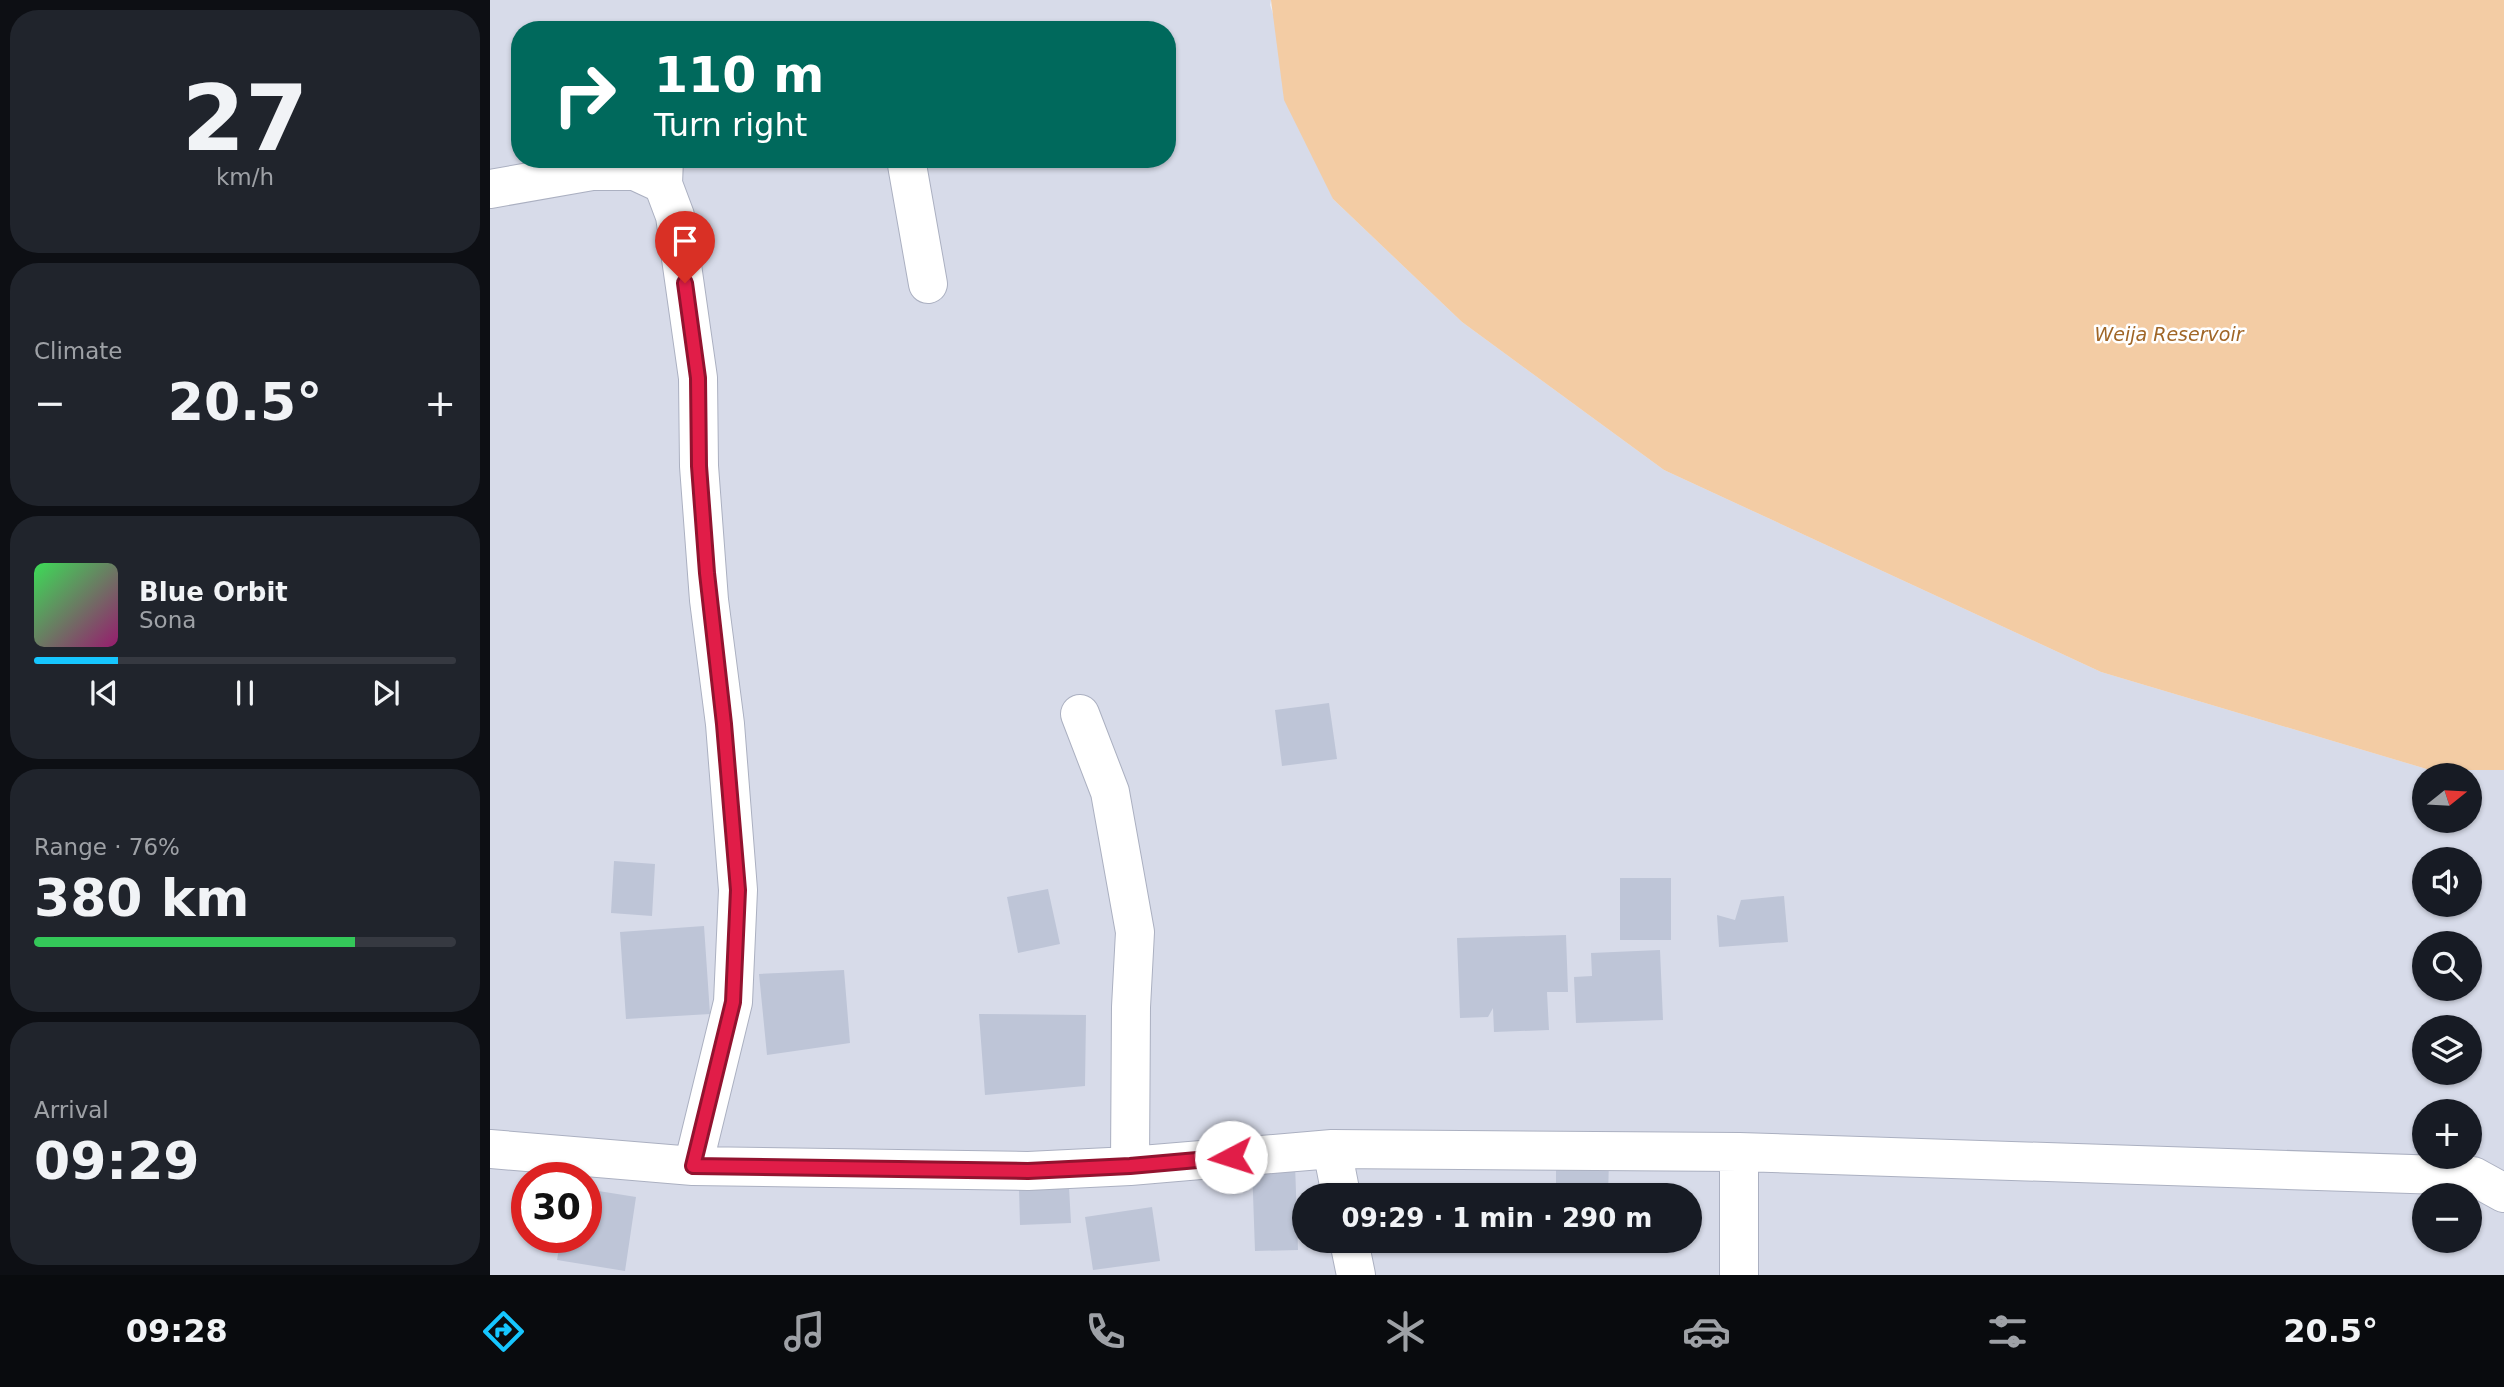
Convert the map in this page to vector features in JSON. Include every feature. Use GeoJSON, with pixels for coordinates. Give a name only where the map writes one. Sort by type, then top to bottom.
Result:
{"type":"FeatureCollection","features":[{"type":"Feature","properties":{"kind":"street"},"geometry":{"type":"LineString","coordinates":[[908,168],[928,284]]}},
{"type":"Feature","properties":{"kind":"street"},"geometry":{"type":"LineString","coordinates":[[490,189],[592,171],[664,172],[676,216],[698,378],[699,466],[706,560],[738,890],[733,1002],[693,1166]]}},
{"type":"Feature","properties":{"kind":"street"},"geometry":{"type":"LineString","coordinates":[[1080,714],[1110,792],[1135,932],[1131,1007],[1130,1166]]}},
{"type":"Feature","properties":{"kind":"street"},"geometry":{"type":"LineString","coordinates":[[490,1149],[693,1166],[1028,1171],[1130,1166],[1332,1149],[1739,1152],[2473,1176],[2504,1193]]}},
{"type":"Feature","properties":{"kind":"street"},"geometry":{"type":"LineString","coordinates":[[1332,1149],[1339,1183]]}},
{"type":"Feature","properties":{"kind":"street"},"geometry":{"type":"LineString","coordinates":[[1739,1152],[1739,1275]]}},
{"type":"Feature","properties":{"kind":"street"},"geometry":{"type":"LineString","coordinates":[[1351,1253],[1356,1275]]}},
{"type":"Feature","properties":{"kind":"shaded area"},"geometry":{"type":"Polygon","coordinates":[[[490,0],[1271,0],[1270,5],[1333,199],[1462,322],[1664,470],[2101,672],[2412,765],[2412,833],[2482,833],[2482,770],[2504,770],[2504,1275],[490,1275],[490,0]]]}},
{"type":"Feature","properties":{"kind":"water","name":"Weija Reservoir"},"geometry":{"type":"Polygon","coordinates":[[[1271,0],[2504,0],[2504,770],[2482,770],[2482,763],[2412,765],[2101,672],[1664,470],[1462,322],[1333,199],[1284,100],[1271,0]]]}},
{"type":"Feature","properties":{"kind":"building"},"geometry":{"type":"Polygon","coordinates":[[[1329,703],[1337,759],[1282,766],[1275,710],[1329,703]]]}},
{"type":"Feature","properties":{"kind":"building"},"geometry":{"type":"Polygon","coordinates":[[[614,861],[655,864],[652,916],[611,913],[614,861]]]}},
{"type":"Feature","properties":{"kind":"building"},"geometry":{"type":"Polygon","coordinates":[[[1620,878],[1671,878],[1671,940],[1620,940],[1620,878]]]}},
{"type":"Feature","properties":{"kind":"building"},"geometry":{"type":"Polygon","coordinates":[[[1048,889],[1060,944],[1018,953],[1007,897],[1048,889]]]}},
{"type":"Feature","properties":{"kind":"building"},"geometry":{"type":"Polygon","coordinates":[[[1784,896],[1788,942],[1719,947],[1717,915],[1735,920],[1741,900],[1784,896]]]}},
{"type":"Feature","properties":{"kind":"building"},"geometry":{"type":"Polygon","coordinates":[[[704,926],[710,1014],[626,1019],[620,932],[704,926]]]}},
{"type":"Feature","properties":{"kind":"building"},"geometry":{"type":"Polygon","coordinates":[[[1566,935],[1568,992],[1547,992],[1549,1030],[1494,1032],[1493,1008],[1488,1017],[1460,1018],[1457,938],[1566,935]]]}},
{"type":"Feature","properties":{"kind":"building"},"geometry":{"type":"Polygon","coordinates":[[[1660,950],[1663,1020],[1576,1023],[1574,977],[1592,976],[1591,953],[1660,950]]]}},
{"type":"Feature","properties":{"kind":"building"},"geometry":{"type":"Polygon","coordinates":[[[844,970],[850,1043],[767,1055],[759,974],[844,970]]]}},
{"type":"Feature","properties":{"kind":"building"},"geometry":{"type":"Polygon","coordinates":[[[979,1014],[1086,1015],[1085,1086],[985,1095],[979,1014]]]}},
{"type":"Feature","properties":{"kind":"building"},"geometry":{"type":"Polygon","coordinates":[[[1556,1160],[1609,1161],[1608,1183],[1556,1183],[1556,1160]]]}},
{"type":"Feature","properties":{"kind":"building"},"geometry":{"type":"Polygon","coordinates":[[[1295,1164],[1296,1183],[1292,1183],[1292,1250],[1255,1251],[1252,1166],[1295,1164]]]}},
{"type":"Feature","properties":{"kind":"building"},"geometry":{"type":"Polygon","coordinates":[[[1069,1187],[1071,1223],[1020,1225],[1019,1189],[1069,1187]]]}},
{"type":"Feature","properties":{"kind":"building"},"geometry":{"type":"Polygon","coordinates":[[[602,1192],[636,1197],[625,1271],[557,1260],[558,1253],[602,1253],[602,1192]]]}},
{"type":"Feature","properties":{"kind":"building"},"geometry":{"type":"Polygon","coordinates":[[[1152,1207],[1160,1261],[1093,1270],[1085,1217],[1152,1207]]]}},
{"type":"Feature","properties":{"kind":"route"},"geometry":{"type":"LineString","coordinates":[[685,283],[698,378],[699,466],[709,600],[724,724],[738,890],[733,1002],[693,1166],[1028,1171],[1231,1157]]}}]}
